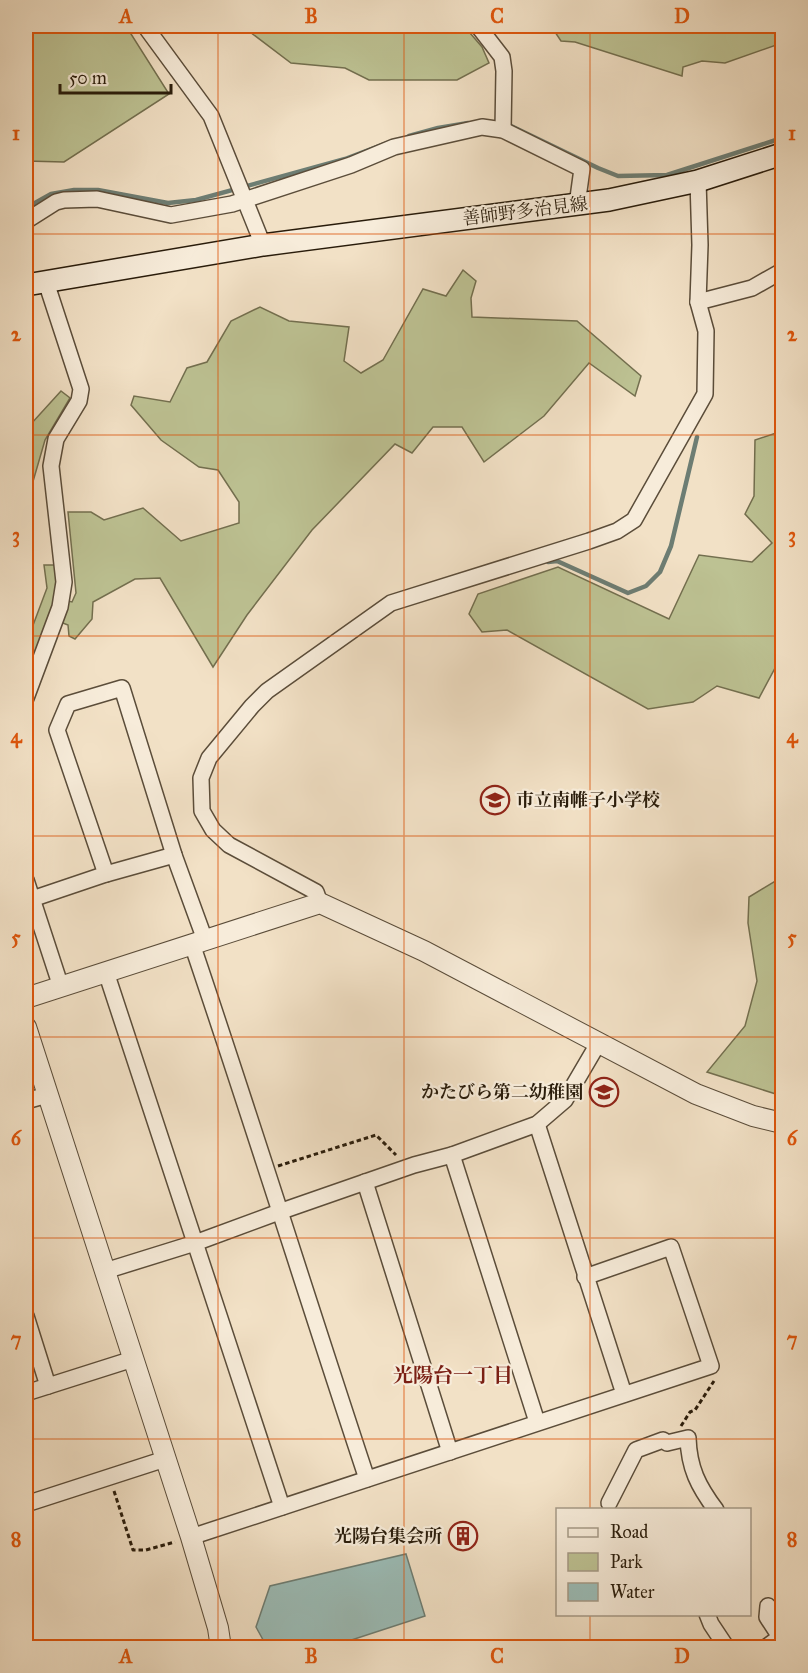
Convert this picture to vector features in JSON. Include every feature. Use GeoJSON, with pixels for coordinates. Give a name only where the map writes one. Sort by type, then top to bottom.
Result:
{"type":"FeatureCollection","features":[{"type":"Feature","properties":{"kind":"main road","name":"善師野多治見線"},"geometry":{"type":"LineString","coordinates":[[36,283],[263,245],[577,205],[698,181],[783,154]]}},
{"type":"Feature","properties":{"kind":"street"},"geometry":{"type":"LineString","coordinates":[[145,26],[211,116],[263,245]]}},
{"type":"Feature","properties":{"kind":"street"},"geometry":{"type":"LineString","coordinates":[[478,26],[502,57],[503,130]]}},
{"type":"Feature","properties":{"kind":"street"},"geometry":{"type":"LineString","coordinates":[[26,221],[56,202],[64,200],[97,199],[171,215],[245,200],[351,165],[375,153],[406,143],[482,127],[503,130],[582,169],[577,205]]}},
{"type":"Feature","properties":{"kind":"street"},"geometry":{"type":"LineString","coordinates":[[320,903],[316,892],[229,845],[213,830],[202,811],[201,778],[209,758],[267,691],[391,603],[540,558],[617,531],[634,520],[705,394],[706,331],[698,302],[700,245],[698,181]]}},
{"type":"Feature","properties":{"kind":"street"},"geometry":{"type":"LineString","coordinates":[[698,302],[752,288],[783,271]]}},
{"type":"Feature","properties":{"kind":"street"},"geometry":{"type":"LineString","coordinates":[[26,698],[60,607],[63,591],[64,582],[51,466],[56,439],[79,401],[81,389],[36,283]]}},
{"type":"Feature","properties":{"kind":"street"},"geometry":{"type":"LineString","coordinates":[[106,874],[57,730],[68,704],[122,688],[174,855],[279,1212],[367,1479]]}},
{"type":"Feature","properties":{"kind":"street"},"geometry":{"type":"LineString","coordinates":[[32,899],[106,874],[174,855]]}},
{"type":"Feature","properties":{"kind":"street"},"geometry":{"type":"LineString","coordinates":[[26,880],[61,987]]}},
{"type":"Feature","properties":{"kind":"street"},"geometry":{"type":"LineString","coordinates":[[26,998],[320,903],[424,951],[696,1094],[753,1116],[783,1123]]}},
{"type":"Feature","properties":{"kind":"street"},"geometry":{"type":"LineString","coordinates":[[106,972],[282,1507]]}},
{"type":"Feature","properties":{"kind":"street"},"geometry":{"type":"LineString","coordinates":[[26,1027],[191,1537],[219,1628],[221,1647]]}},
{"type":"Feature","properties":{"kind":"street"},"geometry":{"type":"LineString","coordinates":[[105,1271],[195,1243],[537,1124],[565,1100],[599,1042]]}},
{"type":"Feature","properties":{"kind":"street"},"geometry":{"type":"LineString","coordinates":[[26,1101],[47,1095]]}},
{"type":"Feature","properties":{"kind":"street"},"geometry":{"type":"LineString","coordinates":[[537,1124],[624,1394]]}},
{"type":"Feature","properties":{"kind":"street"},"geometry":{"type":"LineString","coordinates":[[452,1155],[537,1422]]}},
{"type":"Feature","properties":{"kind":"street"},"geometry":{"type":"LineString","coordinates":[[365,1182],[450,1452]]}},
{"type":"Feature","properties":{"kind":"street"},"geometry":{"type":"LineString","coordinates":[[191,1537],[711,1366],[671,1247],[585,1277]]}},
{"type":"Feature","properties":{"kind":"street"},"geometry":{"type":"LineString","coordinates":[[26,1316],[48,1386]]}},
{"type":"Feature","properties":{"kind":"street"},"geometry":{"type":"LineString","coordinates":[[26,1393],[133,1359]]}},
{"type":"Feature","properties":{"kind":"street"},"geometry":{"type":"LineString","coordinates":[[609,1503],[636,1450],[663,1440],[667,1443],[688,1438],[688,1456],[699,1488],[715,1508]]}},
{"type":"Feature","properties":{"kind":"street"},"geometry":{"type":"LineString","coordinates":[[26,1504],[165,1459]]}},
{"type":"Feature","properties":{"kind":"street"},"geometry":{"type":"LineString","coordinates":[[765,1647],[780,1637],[767,1617],[768,1606]]}},
{"type":"Feature","properties":{"kind":"street"},"geometry":{"type":"LineString","coordinates":[[708,1616],[727,1647]]}},
{"type":"Feature","properties":{"kind":"path"},"geometry":{"type":"LineString","coordinates":[[266,1170],[376,1135],[407,1168]]}},
{"type":"Feature","properties":{"kind":"path"},"geometry":{"type":"LineString","coordinates":[[663,1440],[680,1432],[679,1428],[706,1394],[717,1377],[711,1366]]}},
{"type":"Feature","properties":{"kind":"path"},"geometry":{"type":"LineString","coordinates":[[109,1477],[134,1550],[146,1550],[191,1537]]}},
{"type":"Feature","properties":{"kind":"green space"},"geometry":{"type":"Polygon","coordinates":[[[26,26],[126,26],[169,94],[64,162],[26,161],[26,26]]]}},
{"type":"Feature","properties":{"kind":"green space"},"geometry":{"type":"Polygon","coordinates":[[[242,26],[464,26],[482,47],[489,63],[457,80],[369,80],[345,68],[291,63],[242,26]]]}},
{"type":"Feature","properties":{"kind":"green space"},"geometry":{"type":"Polygon","coordinates":[[[551,26],[782,26],[782,43],[725,63],[702,61],[683,67],[682,76],[575,42],[561,41],[551,26]]]}},
{"type":"Feature","properties":{"kind":"green space"},"geometry":{"type":"Polygon","coordinates":[[[463,270],[476,281],[471,298],[472,317],[577,321],[641,376],[635,396],[589,363],[544,416],[484,462],[462,427],[433,427],[412,453],[395,444],[312,530],[247,615],[213,667],[160,578],[135,579],[93,602],[92,619],[75,639],[69,636],[68,625],[53,619],[30,662],[26,658],[26,644],[47,588],[44,565],[58,565],[59,599],[72,602],[76,593],[68,512],[91,512],[104,520],[143,508],[181,541],[239,523],[239,502],[218,470],[199,467],[161,440],[131,405],[134,396],[170,402],[187,368],[207,362],[231,321],[260,307],[289,321],[349,327],[344,361],[361,373],[383,360],[423,289],[446,296],[463,270]]]}},
{"type":"Feature","properties":{"kind":"green space"},"geometry":{"type":"Polygon","coordinates":[[[61,391],[70,398],[45,440],[30,492],[26,493],[26,423],[31,424],[61,391]]]}},
{"type":"Feature","properties":{"kind":"green space"},"geometry":{"type":"Polygon","coordinates":[[[782,431],[782,655],[759,698],[717,686],[693,702],[648,709],[507,630],[482,632],[469,614],[478,594],[558,567],[669,619],[699,555],[752,562],[772,543],[745,514],[754,496],[755,440],[782,431]]]}},
{"type":"Feature","properties":{"kind":"green space"},"geometry":{"type":"Polygon","coordinates":[[[782,877],[782,1096],[707,1072],[745,1026],[757,981],[748,923],[749,897],[782,877]]]}},
{"type":"Feature","properties":{"kind":"water"},"geometry":{"type":"Polygon","coordinates":[[[406,1554],[425,1616],[330,1647],[267,1647],[256,1627],[270,1586],[406,1554]]]}},
{"type":"Feature","properties":{"kind":"waterway"},"geometry":{"type":"LineString","coordinates":[[511,126],[618,176],[667,175],[776,140],[780,113],[780,76],[782,74]]}},
{"type":"Feature","properties":{"kind":"waterway"},"geometry":{"type":"LineString","coordinates":[[409,136],[468,123]]}},
{"type":"Feature","properties":{"kind":"waterway"},"geometry":{"type":"LineString","coordinates":[[26,208],[51,194],[74,190],[98,190],[168,203],[196,200],[345,159],[387,143]]}},
{"type":"Feature","properties":{"kind":"waterway"},"geometry":{"type":"LineString","coordinates":[[547,558],[548,562],[557,561],[628,593],[646,586],[660,572],[671,546],[697,437]]}},
{"type":"Feature","properties":{"kind":"place","name":"市立南帷子小学校"},"geometry":{"type":"Point","coordinates":[495,800]}},
{"type":"Feature","properties":{"kind":"place","name":"かたびら第二幼稚園"},"geometry":{"type":"Point","coordinates":[604,1092]}},
{"type":"Feature","properties":{"kind":"place","name":"光陽台集会所"},"geometry":{"type":"Point","coordinates":[463,1536]}},
{"type":"Feature","properties":{"kind":"district","name":"光陽台一丁目"},"geometry":{"type":"Point","coordinates":[453,1375]}}]}
